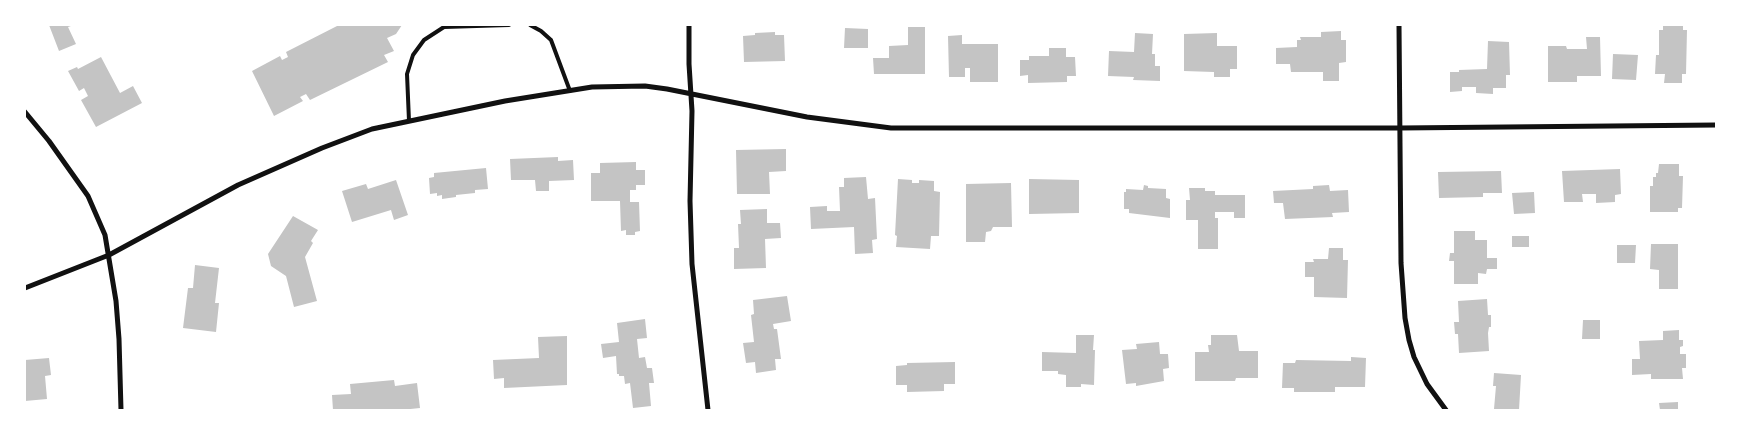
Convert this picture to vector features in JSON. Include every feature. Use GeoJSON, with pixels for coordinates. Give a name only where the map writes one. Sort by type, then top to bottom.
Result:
{"type":"FeatureCollection","features":[{"type":"Feature","properties":{"kind":"street"},"geometry":{"type":"LineString","coordinates":[[689,25],[692,264],[708,410]]}},
{"type":"Feature","properties":{"kind":"street"},"geometry":{"type":"LineString","coordinates":[[1400,25],[1402,263],[1405,318],[1414,357],[1427,384],[1446,410]]}},
{"type":"Feature","properties":{"kind":"street"},"geometry":{"type":"LineString","coordinates":[[25,288],[109,255],[238,185],[322,148],[372,129],[505,101],[592,87],[645,86],[691,93],[807,117],[891,128],[1400,128],[1716,125]]}},
{"type":"Feature","properties":{"kind":"street"},"geometry":{"type":"LineString","coordinates":[[25,112],[49,141],[88,196],[105,235],[116,301],[121,410]]}},
{"type":"Feature","properties":{"kind":"lane"},"geometry":{"type":"LineString","coordinates":[[409,121],[407,74],[413,55],[424,40],[444,27],[510,25]]}},
{"type":"Feature","properties":{"kind":"lane"},"geometry":{"type":"LineString","coordinates":[[530,25],[541,31],[551,40],[570,90]]}},
{"type":"Feature","properties":{"kind":"building"},"geometry":{"type":"Polygon","coordinates":[[[49,25],[74,25],[68,27],[76,44],[59,51],[49,25]]]}},
{"type":"Feature","properties":{"kind":"building"},"geometry":{"type":"Polygon","coordinates":[[[339,25],[402,25],[396,34],[387,38],[394,51],[384,55],[388,62],[310,100],[306,94],[300,97],[303,101],[274,116],[252,71],[280,56],[282,60],[288,57],[286,52],[339,25]]]}},
{"type":"Feature","properties":{"kind":"building"},"geometry":{"type":"Polygon","coordinates":[[[1663,25],[1683,25],[1683,30],[1687,30],[1686,74],[1682,74],[1682,83],[1664,83],[1665,74],[1655,74],[1656,55],[1659,55],[1659,30],[1663,30],[1663,25]]]}},
{"type":"Feature","properties":{"kind":"building"},"geometry":{"type":"Polygon","coordinates":[[[908,27],[925,27],[925,74],[874,74],[873,58],[889,58],[889,46],[908,45],[908,27]]]}},
{"type":"Feature","properties":{"kind":"building"},"geometry":{"type":"Polygon","coordinates":[[[845,28],[868,29],[868,48],[844,48],[845,28]]]}},
{"type":"Feature","properties":{"kind":"building"},"geometry":{"type":"Polygon","coordinates":[[[1341,31],[1341,40],[1346,40],[1346,62],[1339,63],[1339,81],[1323,81],[1323,72],[1291,72],[1290,64],[1276,64],[1276,48],[1297,47],[1297,40],[1301,40],[1300,37],[1321,37],[1321,32],[1341,31]]]}},
{"type":"Feature","properties":{"kind":"building"},"geometry":{"type":"Polygon","coordinates":[[[775,32],[775,35],[784,35],[785,61],[744,62],[743,36],[775,32]]]}},
{"type":"Feature","properties":{"kind":"building"},"geometry":{"type":"Polygon","coordinates":[[[1135,33],[1153,34],[1152,54],[1155,54],[1155,66],[1160,66],[1160,81],[1133,80],[1134,77],[1108,76],[1109,51],[1134,52],[1135,33]]]}},
{"type":"Feature","properties":{"kind":"building"},"geometry":{"type":"Polygon","coordinates":[[[1217,33],[1217,46],[1237,46],[1237,69],[1230,69],[1230,77],[1214,77],[1214,72],[1184,71],[1184,34],[1217,33]]]}},
{"type":"Feature","properties":{"kind":"building"},"geometry":{"type":"Polygon","coordinates":[[[962,35],[962,44],[998,44],[998,82],[970,82],[970,68],[965,68],[965,77],[949,77],[948,36],[962,35]]]}},
{"type":"Feature","properties":{"kind":"building"},"geometry":{"type":"Polygon","coordinates":[[[1586,37],[1600,37],[1601,76],[1577,76],[1577,82],[1548,82],[1548,46],[1566,46],[1567,49],[1587,49],[1586,37]]]}},
{"type":"Feature","properties":{"kind":"building"},"geometry":{"type":"Polygon","coordinates":[[[1488,41],[1509,42],[1510,75],[1506,75],[1506,88],[1493,88],[1493,94],[1476,93],[1476,87],[1462,87],[1462,91],[1450,92],[1450,72],[1487,69],[1488,41]]]}},
{"type":"Feature","properties":{"kind":"building"},"geometry":{"type":"Polygon","coordinates":[[[1049,48],[1066,48],[1066,57],[1075,57],[1076,76],[1067,76],[1067,82],[1028,83],[1028,75],[1020,76],[1020,60],[1029,60],[1029,56],[1049,56],[1049,48]]]}},
{"type":"Feature","properties":{"kind":"building"},"geometry":{"type":"Polygon","coordinates":[[[1613,54],[1638,55],[1636,80],[1612,79],[1613,54]]]}},
{"type":"Feature","properties":{"kind":"building"},"geometry":{"type":"Polygon","coordinates":[[[101,57],[120,93],[133,86],[142,103],[96,127],[81,100],[88,96],[84,88],[79,91],[68,71],[77,67],[78,69],[101,57]]]}},
{"type":"Feature","properties":{"kind":"building"},"geometry":{"type":"Polygon","coordinates":[[[786,149],[786,171],[769,172],[770,194],[737,194],[736,150],[786,149]]]}},
{"type":"Feature","properties":{"kind":"building"},"geometry":{"type":"Polygon","coordinates":[[[558,157],[558,161],[573,160],[574,180],[549,181],[549,191],[536,191],[535,180],[511,180],[510,159],[558,157]]]}},
{"type":"Feature","properties":{"kind":"building"},"geometry":{"type":"Polygon","coordinates":[[[636,162],[636,170],[645,170],[645,185],[636,185],[636,190],[630,190],[630,202],[639,202],[640,231],[635,232],[635,235],[626,235],[626,230],[621,231],[620,201],[591,201],[591,173],[600,173],[600,163],[636,162]]]}},
{"type":"Feature","properties":{"kind":"building"},"geometry":{"type":"Polygon","coordinates":[[[1659,164],[1679,164],[1679,176],[1683,176],[1682,208],[1678,208],[1678,212],[1650,212],[1650,186],[1653,186],[1653,177],[1656,177],[1656,173],[1658,173],[1659,164]]]}},
{"type":"Feature","properties":{"kind":"building"},"geometry":{"type":"Polygon","coordinates":[[[486,168],[488,189],[475,190],[475,193],[442,199],[442,195],[437,196],[437,193],[430,194],[429,178],[434,177],[434,173],[486,168]]]}},
{"type":"Feature","properties":{"kind":"building"},"geometry":{"type":"Polygon","coordinates":[[[1620,169],[1621,194],[1615,195],[1615,202],[1596,203],[1596,194],[1582,194],[1583,202],[1564,202],[1562,171],[1620,169]]]}},
{"type":"Feature","properties":{"kind":"building"},"geometry":{"type":"Polygon","coordinates":[[[1501,171],[1502,193],[1483,193],[1483,197],[1439,198],[1438,172],[1501,171]]]}},
{"type":"Feature","properties":{"kind":"building"},"geometry":{"type":"Polygon","coordinates":[[[866,177],[868,199],[875,198],[877,239],[872,240],[873,253],[855,254],[854,227],[811,229],[810,207],[827,206],[827,211],[840,211],[839,187],[844,187],[844,178],[866,177]]]}},
{"type":"Feature","properties":{"kind":"building"},"geometry":{"type":"Polygon","coordinates":[[[898,179],[912,180],[912,183],[919,183],[919,180],[934,181],[934,191],[940,192],[939,236],[931,236],[930,249],[896,247],[898,179]]]}},
{"type":"Feature","properties":{"kind":"building"},"geometry":{"type":"Polygon","coordinates":[[[1029,179],[1079,180],[1079,213],[1029,214],[1029,179]]]}},
{"type":"Feature","properties":{"kind":"building"},"geometry":{"type":"Polygon","coordinates":[[[396,180],[408,215],[394,220],[391,210],[352,222],[342,191],[366,184],[368,189],[396,180]]]}},
{"type":"Feature","properties":{"kind":"building"},"geometry":{"type":"Polygon","coordinates":[[[1011,183],[1012,227],[993,227],[991,231],[986,232],[985,242],[966,242],[966,184],[1011,183]]]}},
{"type":"Feature","properties":{"kind":"building"},"geometry":{"type":"Polygon","coordinates":[[[1144,185],[1148,186],[1148,188],[1166,189],[1166,198],[1170,199],[1170,218],[1129,213],[1129,209],[1124,209],[1124,192],[1126,192],[1126,189],[1143,190],[1144,185]]]}},
{"type":"Feature","properties":{"kind":"building"},"geometry":{"type":"Polygon","coordinates":[[[1329,185],[1330,191],[1348,190],[1349,212],[1332,213],[1333,217],[1285,219],[1283,203],[1274,203],[1273,191],[1313,189],[1313,186],[1329,185]]]}},
{"type":"Feature","properties":{"kind":"building"},"geometry":{"type":"Polygon","coordinates":[[[1189,188],[1205,188],[1205,191],[1215,191],[1215,195],[1245,195],[1245,218],[1234,218],[1234,212],[1215,212],[1215,218],[1218,218],[1218,249],[1198,249],[1198,220],[1186,220],[1186,200],[1190,200],[1189,188]]]}},
{"type":"Feature","properties":{"kind":"building"},"geometry":{"type":"Polygon","coordinates":[[[1534,192],[1535,213],[1514,214],[1512,193],[1534,192]]]}},
{"type":"Feature","properties":{"kind":"building"},"geometry":{"type":"Polygon","coordinates":[[[767,209],[767,223],[780,223],[781,238],[765,239],[766,268],[734,269],[734,248],[739,248],[738,224],[741,224],[740,210],[767,209]]]}},
{"type":"Feature","properties":{"kind":"building"},"geometry":{"type":"Polygon","coordinates":[[[293,216],[318,230],[311,241],[313,243],[305,257],[317,301],[294,307],[286,276],[271,266],[268,254],[293,216]]]}},
{"type":"Feature","properties":{"kind":"building"},"geometry":{"type":"Polygon","coordinates":[[[1454,231],[1475,231],[1475,240],[1487,240],[1487,258],[1497,258],[1497,269],[1487,269],[1486,274],[1478,273],[1478,284],[1454,284],[1454,261],[1449,261],[1450,253],[1454,253],[1454,231]]]}},
{"type":"Feature","properties":{"kind":"building"},"geometry":{"type":"Polygon","coordinates":[[[1512,236],[1529,236],[1529,247],[1512,247],[1512,236]]]}},
{"type":"Feature","properties":{"kind":"building"},"geometry":{"type":"Polygon","coordinates":[[[1651,244],[1678,244],[1678,289],[1659,289],[1659,270],[1650,269],[1651,244]]]}},
{"type":"Feature","properties":{"kind":"building"},"geometry":{"type":"Polygon","coordinates":[[[1617,245],[1636,245],[1635,263],[1617,263],[1617,245]]]}},
{"type":"Feature","properties":{"kind":"building"},"geometry":{"type":"Polygon","coordinates":[[[1329,248],[1343,248],[1343,260],[1348,260],[1347,298],[1314,297],[1314,277],[1305,277],[1305,262],[1314,262],[1313,259],[1328,259],[1329,248]]]}},
{"type":"Feature","properties":{"kind":"building"},"geometry":{"type":"Polygon","coordinates":[[[195,265],[219,268],[215,303],[219,303],[216,332],[183,328],[188,288],[193,288],[195,265]]]}},
{"type":"Feature","properties":{"kind":"building"},"geometry":{"type":"Polygon","coordinates":[[[787,296],[791,321],[773,324],[774,329],[777,329],[781,359],[775,359],[776,370],[756,373],[755,362],[746,363],[743,343],[754,342],[751,315],[754,314],[753,300],[787,296]]]}},
{"type":"Feature","properties":{"kind":"building"},"geometry":{"type":"Polygon","coordinates":[[[1487,299],[1488,315],[1491,315],[1491,327],[1489,327],[1488,333],[1489,351],[1459,353],[1458,334],[1455,334],[1454,322],[1459,322],[1458,301],[1487,299]]]}},
{"type":"Feature","properties":{"kind":"building"},"geometry":{"type":"Polygon","coordinates":[[[645,319],[647,338],[637,339],[639,358],[645,357],[647,368],[652,368],[654,383],[649,383],[651,406],[633,408],[630,383],[625,384],[624,376],[617,374],[616,356],[603,358],[601,344],[619,342],[617,323],[645,319]]]}},
{"type":"Feature","properties":{"kind":"building"},"geometry":{"type":"Polygon","coordinates":[[[1583,320],[1600,320],[1600,339],[1582,339],[1583,320]]]}},
{"type":"Feature","properties":{"kind":"building"},"geometry":{"type":"Polygon","coordinates":[[[1679,330],[1679,340],[1683,340],[1680,354],[1686,354],[1686,368],[1682,368],[1683,379],[1651,379],[1651,374],[1632,375],[1632,359],[1640,359],[1639,341],[1663,340],[1663,331],[1679,330]]]}},
{"type":"Feature","properties":{"kind":"building"},"geometry":{"type":"Polygon","coordinates":[[[1076,335],[1094,335],[1094,385],[1081,384],[1081,387],[1066,387],[1066,375],[1058,374],[1058,371],[1042,371],[1042,352],[1076,353],[1076,335]]]}},
{"type":"Feature","properties":{"kind":"building"},"geometry":{"type":"Polygon","coordinates":[[[1211,335],[1237,335],[1239,351],[1258,351],[1258,378],[1236,378],[1235,381],[1195,381],[1195,352],[1209,352],[1208,345],[1211,345],[1211,335]]]}},
{"type":"Feature","properties":{"kind":"building"},"geometry":{"type":"Polygon","coordinates":[[[567,336],[567,385],[504,388],[504,378],[494,379],[493,360],[539,358],[538,337],[567,336]]]}},
{"type":"Feature","properties":{"kind":"building"},"geometry":{"type":"Polygon","coordinates":[[[1159,342],[1160,354],[1168,354],[1169,368],[1163,369],[1164,381],[1136,386],[1136,383],[1126,384],[1122,350],[1137,349],[1136,344],[1159,342]]]}},
{"type":"Feature","properties":{"kind":"building"},"geometry":{"type":"Polygon","coordinates":[[[1351,357],[1366,358],[1365,387],[1335,387],[1335,392],[1294,392],[1294,388],[1282,388],[1283,363],[1295,363],[1296,360],[1351,361],[1351,357]]]}},
{"type":"Feature","properties":{"kind":"building"},"geometry":{"type":"Polygon","coordinates":[[[49,358],[51,375],[45,376],[47,399],[25,401],[25,360],[49,358]]]}},
{"type":"Feature","properties":{"kind":"building"},"geometry":{"type":"Polygon","coordinates":[[[955,362],[955,384],[944,384],[944,391],[907,392],[907,385],[896,385],[896,366],[907,365],[907,363],[955,362]]]}},
{"type":"Feature","properties":{"kind":"building"},"geometry":{"type":"Polygon","coordinates":[[[1494,373],[1521,375],[1519,410],[1494,409],[1496,386],[1493,386],[1494,373]]]}},
{"type":"Feature","properties":{"kind":"building"},"geometry":{"type":"Polygon","coordinates":[[[394,380],[395,386],[417,383],[420,408],[401,410],[333,410],[332,395],[351,394],[350,384],[394,380]]]}},
{"type":"Feature","properties":{"kind":"building"},"geometry":{"type":"Polygon","coordinates":[[[1678,402],[1678,410],[1660,410],[1659,403],[1678,402]]]}}]}
